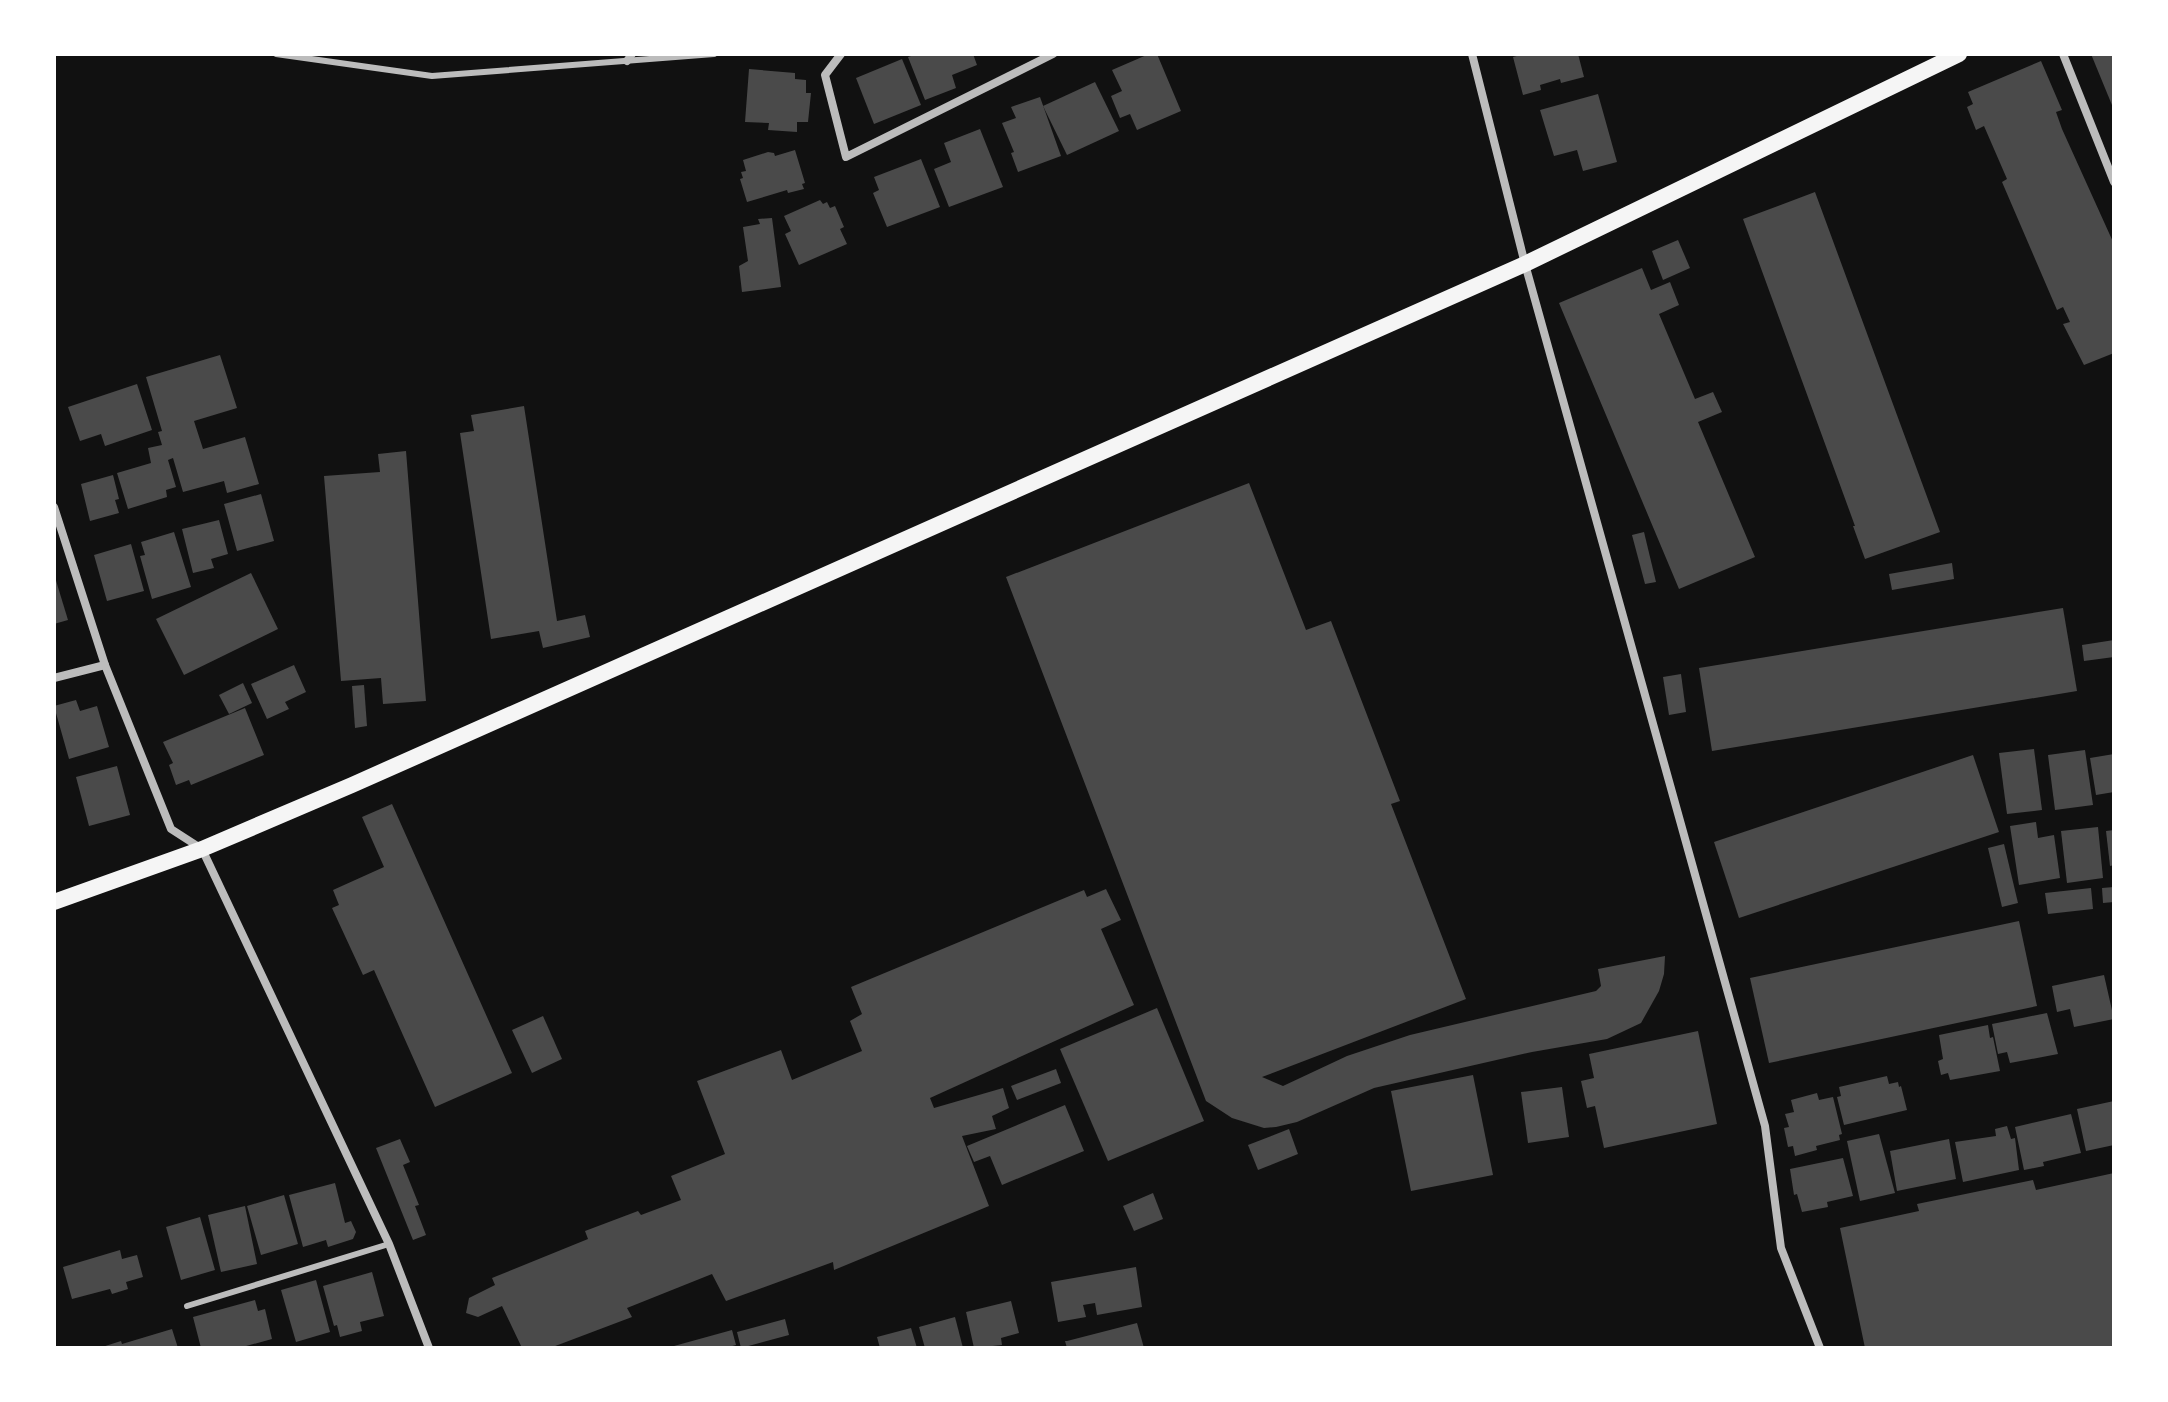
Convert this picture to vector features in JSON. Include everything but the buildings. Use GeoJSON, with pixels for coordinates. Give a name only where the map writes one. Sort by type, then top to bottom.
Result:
{"type":"FeatureCollection","features":[{"type":"Feature","properties":{"kind":"main road"},"geometry":{"type":"LineString","coordinates":[[54,902],[202,849],[1525,264],[1952,56]]}},
{"type":"Feature","properties":{"kind":"street"},"geometry":{"type":"LineString","coordinates":[[841,54],[825,75],[846,157],[1053,54]]}},
{"type":"Feature","properties":{"kind":"street"},"geometry":{"type":"LineString","coordinates":[[1472,54],[1525,264],[1765,1126],[1781,1248],[1820,1348]]}},
{"type":"Feature","properties":{"kind":"street"},"geometry":{"type":"LineString","coordinates":[[2063,54],[2114,182]]}},
{"type":"Feature","properties":{"kind":"street"},"geometry":{"type":"LineString","coordinates":[[54,507],[105,665],[171,829],[202,849],[389,1244],[429,1348]]}},
{"type":"Feature","properties":{"kind":"street"},"geometry":{"type":"LineString","coordinates":[[54,678],[105,665]]}},
{"type":"Feature","properties":{"kind":"lane"},"geometry":{"type":"LineString","coordinates":[[276,54],[432,76],[630,57],[714,54]]}},
{"type":"Feature","properties":{"kind":"lane"},"geometry":{"type":"LineString","coordinates":[[187,1306],[389,1244]]}}]}
